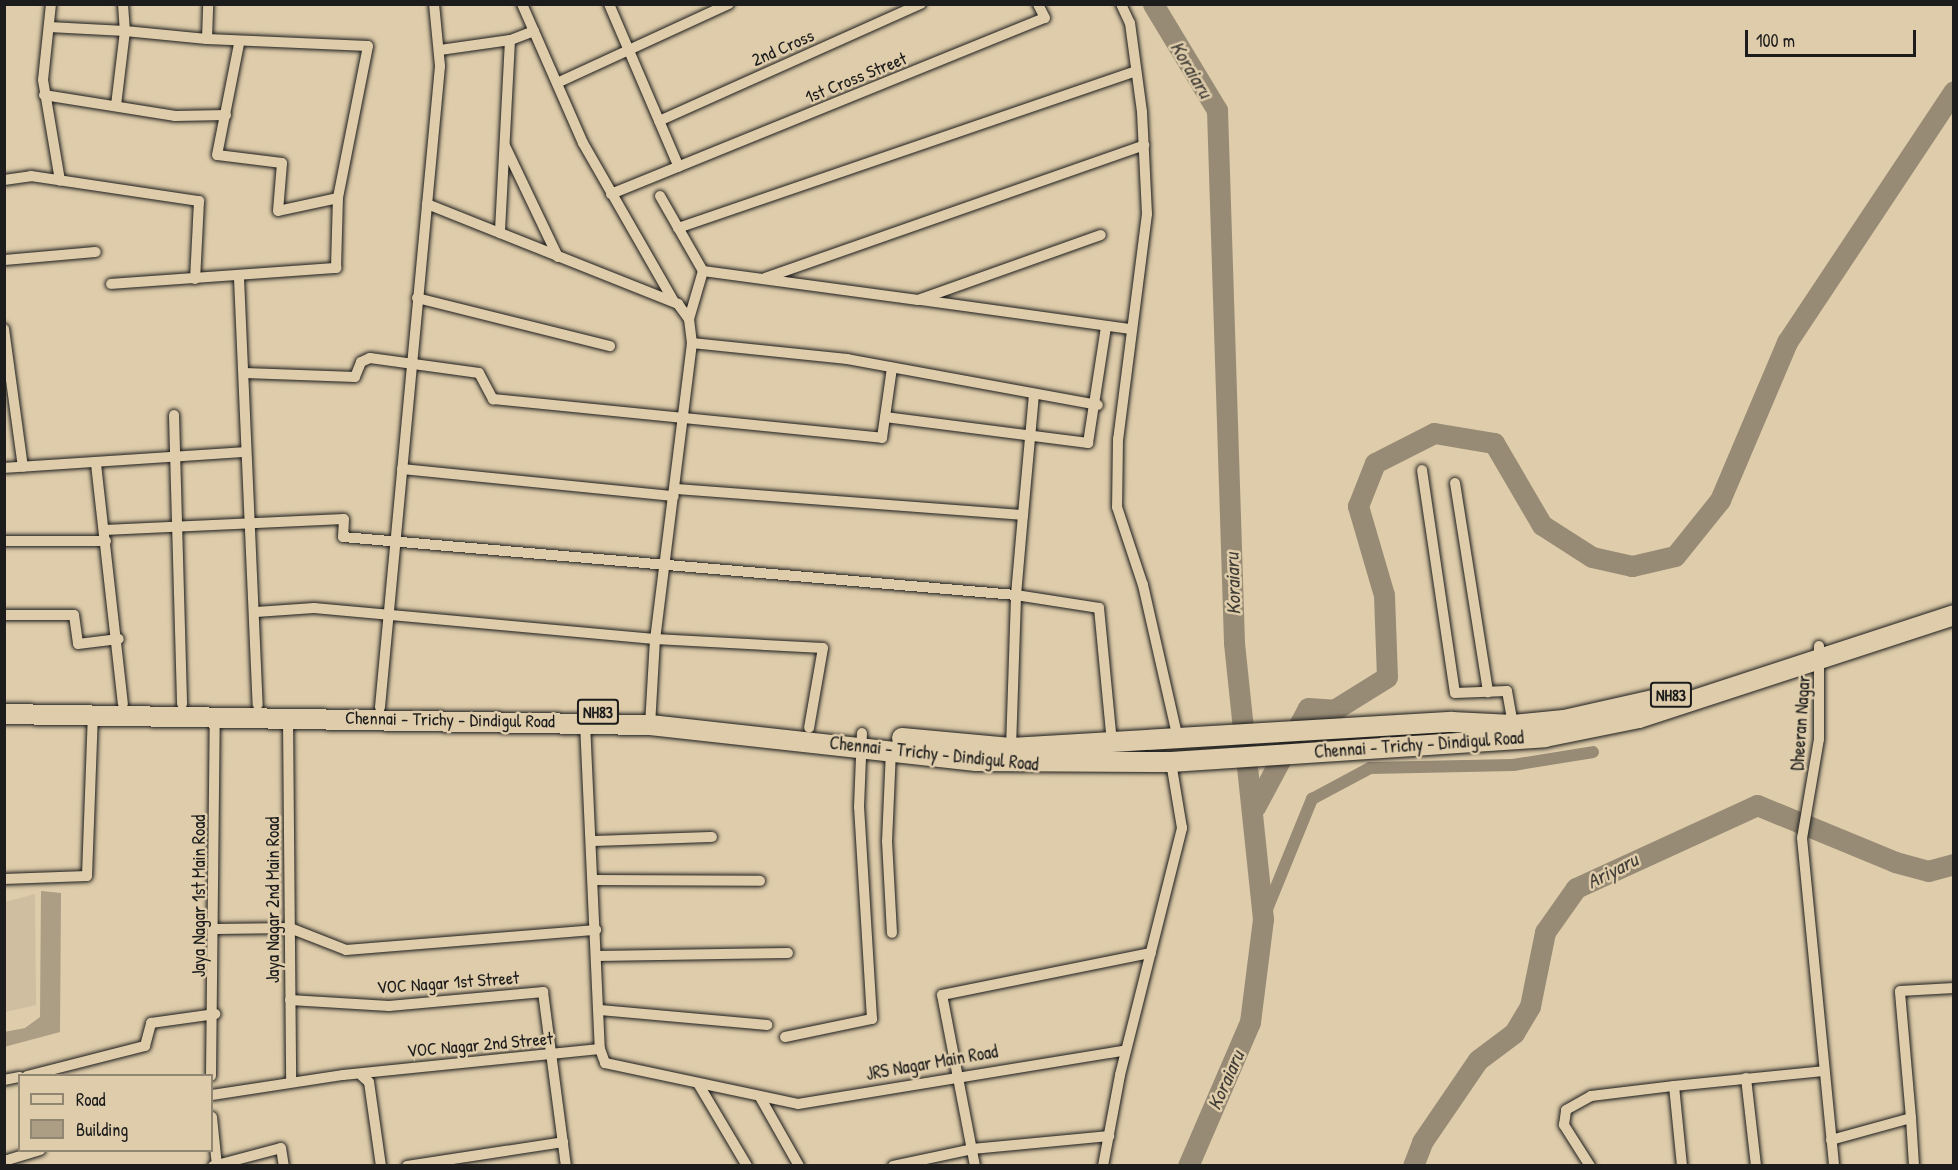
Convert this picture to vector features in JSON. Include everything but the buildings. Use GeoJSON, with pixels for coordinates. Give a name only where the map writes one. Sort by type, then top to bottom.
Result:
{"type":"FeatureCollection","features":[{"type":"Feature","properties":{"kind":"highway","name":"Chennai - Trichy - Dindigul Road"},"geometry":{"type":"LineString","coordinates":[[4,714],[215,717],[380,707],[809,728],[862,740],[891,750],[1034,765],[1178,761],[1545,737],[1639,718],[1953,602]]}},
{"type":"Feature","properties":{"kind":"highway","name":"Chennai - Trichy - Dindigul Road"},"geometry":{"type":"LineString","coordinates":[[4,702],[258,705],[288,711],[585,723],[650,720],[862,740],[1011,748],[1377,727],[1513,725],[1564,720],[1661,698],[1953,615]]}},
{"type":"Feature","properties":{"kind":"street"},"geometry":{"type":"LineString","coordinates":[[51,4],[44,95],[60,181]]}},
{"type":"Feature","properties":{"kind":"street"},"geometry":{"type":"LineString","coordinates":[[116,105],[125,31],[123,4]]}},
{"type":"Feature","properties":{"kind":"street"},"geometry":{"type":"LineString","coordinates":[[207,39],[208,4]]}},
{"type":"Feature","properties":{"kind":"street"},"geometry":{"type":"LineString","coordinates":[[380,707],[441,50],[434,4]]}},
{"type":"Feature","properties":{"kind":"street"},"geometry":{"type":"LineString","coordinates":[[522,4],[557,83],[612,194],[663,288],[689,319]]}},
{"type":"Feature","properties":{"kind":"street"},"geometry":{"type":"LineString","coordinates":[[609,4],[679,167]]}},
{"type":"Feature","properties":{"kind":"street"},"geometry":{"type":"LineString","coordinates":[[557,83],[729,4]]}},
{"type":"Feature","properties":{"kind":"street","name":"2nd Cross"},"geometry":{"type":"LineString","coordinates":[[659,122],[921,4]]}},
{"type":"Feature","properties":{"kind":"street","name":"1st Cross Street"},"geometry":{"type":"LineString","coordinates":[[612,194],[1045,18],[1038,4]]}},
{"type":"Feature","properties":{"kind":"street"},"geometry":{"type":"LineString","coordinates":[[1121,4],[1130,23],[1136,71],[1144,146],[1147,214],[1118,439],[1117,507],[1143,585],[1184,739]]}},
{"type":"Feature","properties":{"kind":"street"},"geometry":{"type":"LineString","coordinates":[[49,27],[125,31],[239,44],[369,46],[338,198],[336,268],[239,278],[111,284]]}},
{"type":"Feature","properties":{"kind":"street"},"geometry":{"type":"LineString","coordinates":[[441,50],[510,40],[534,31]]}},
{"type":"Feature","properties":{"kind":"street"},"geometry":{"type":"LineString","coordinates":[[500,233],[510,40]]}},
{"type":"Feature","properties":{"kind":"street"},"geometry":{"type":"LineString","coordinates":[[239,44],[217,155],[282,163],[278,211],[338,198]]}},
{"type":"Feature","properties":{"kind":"street"},"geometry":{"type":"LineString","coordinates":[[678,228],[1136,71]]}},
{"type":"Feature","properties":{"kind":"street"},"geometry":{"type":"LineString","coordinates":[[44,95],[175,116],[226,115]]}},
{"type":"Feature","properties":{"kind":"street"},"geometry":{"type":"LineString","coordinates":[[505,145],[558,257]]}},
{"type":"Feature","properties":{"kind":"street"},"geometry":{"type":"LineString","coordinates":[[762,279],[1144,146]]}},
{"type":"Feature","properties":{"kind":"street"},"geometry":{"type":"LineString","coordinates":[[4,180],[31,176],[199,201],[195,279]]}},
{"type":"Feature","properties":{"kind":"street"},"geometry":{"type":"LineString","coordinates":[[650,720],[655,639],[692,343],[689,319],[703,272],[660,196]]}},
{"type":"Feature","properties":{"kind":"street"},"geometry":{"type":"LineString","coordinates":[[427,204],[678,304]]}},
{"type":"Feature","properties":{"kind":"street"},"geometry":{"type":"LineString","coordinates":[[918,300],[1101,235]]}},
{"type":"Feature","properties":{"kind":"street"},"geometry":{"type":"LineString","coordinates":[[4,260],[96,252]]}},
{"type":"Feature","properties":{"kind":"street"},"geometry":{"type":"LineString","coordinates":[[703,272],[1131,329]]}},
{"type":"Feature","properties":{"kind":"street"},"geometry":{"type":"LineString","coordinates":[[239,278],[245,373],[245,452],[253,521],[258,705]]}},
{"type":"Feature","properties":{"kind":"street"},"geometry":{"type":"LineString","coordinates":[[417,298],[610,346]]}},
{"type":"Feature","properties":{"kind":"street"},"geometry":{"type":"LineString","coordinates":[[885,417],[1088,443],[1098,405],[1106,327]]}},
{"type":"Feature","properties":{"kind":"street"},"geometry":{"type":"LineString","coordinates":[[4,329],[23,467]]}},
{"type":"Feature","properties":{"kind":"street"},"geometry":{"type":"LineString","coordinates":[[692,343],[892,368],[1098,405]]}},
{"type":"Feature","properties":{"kind":"street"},"geometry":{"type":"LineString","coordinates":[[245,373],[354,377],[361,363],[370,358],[479,373],[493,399],[684,414],[882,438],[892,368]]}},
{"type":"Feature","properties":{"kind":"street"},"geometry":{"type":"LineString","coordinates":[[1011,748],[1016,595],[1034,394]]}},
{"type":"Feature","properties":{"kind":"street"},"geometry":{"type":"LineString","coordinates":[[174,416],[182,704]]}},
{"type":"Feature","properties":{"kind":"street"},"geometry":{"type":"LineString","coordinates":[[4,468],[96,464],[245,452]]}},
{"type":"Feature","properties":{"kind":"street"},"geometry":{"type":"LineString","coordinates":[[96,464],[119,639],[123,703]]}},
{"type":"Feature","properties":{"kind":"street"},"geometry":{"type":"LineString","coordinates":[[402,469],[675,493],[1023,515]]}},
{"type":"Feature","properties":{"kind":"street"},"geometry":{"type":"LineString","coordinates":[[1422,470],[1455,693],[1507,691],[1513,725]]}},
{"type":"Feature","properties":{"kind":"street"},"geometry":{"type":"LineString","coordinates":[[1455,483],[1488,692]]}},
{"type":"Feature","properties":{"kind":"street"},"geometry":{"type":"LineString","coordinates":[[4,541],[105,535],[178,523],[344,519],[343,537],[1016,595],[1099,608],[1112,743]]}},
{"type":"Feature","properties":{"kind":"street"},"geometry":{"type":"LineString","coordinates":[[256,612],[314,608],[390,613],[655,639],[823,648],[809,728]]}},
{"type":"Feature","properties":{"kind":"street"},"geometry":{"type":"LineString","coordinates":[[4,615],[74,615],[78,644],[119,639]]}},
{"type":"Feature","properties":{"kind":"street","name":"Dheeran Nagar"},"geometry":{"type":"LineString","coordinates":[[1820,652],[1813,790],[1803,853],[1834,1166]]}},
{"type":"Feature","properties":{"kind":"street","name":"Jaya Nagar 2nd Main Road"},"geometry":{"type":"LineString","coordinates":[[288,711],[291,1082]]}},
{"type":"Feature","properties":{"kind":"street"},"geometry":{"type":"LineString","coordinates":[[4,879],[87,876],[93,715]]}},
{"type":"Feature","properties":{"kind":"street","name":"Jaya Nagar 1st Main Road"},"geometry":{"type":"LineString","coordinates":[[211,1074],[215,1014],[216,929],[215,717]]}},
{"type":"Feature","properties":{"kind":"street"},"geometry":{"type":"LineString","coordinates":[[585,723],[600,1048]]}},
{"type":"Feature","properties":{"kind":"street"},"geometry":{"type":"LineString","coordinates":[[785,1037],[872,1019],[859,807],[862,740]]}},
{"type":"Feature","properties":{"kind":"street"},"geometry":{"type":"LineString","coordinates":[[891,750],[887,841],[892,933]]}},
{"type":"Feature","properties":{"kind":"street"},"geometry":{"type":"LineString","coordinates":[[1103,1166],[1126,1050],[1182,828],[1178,761]]}},
{"type":"Feature","properties":{"kind":"street"},"geometry":{"type":"LineString","coordinates":[[592,841],[712,837]]}},
{"type":"Feature","properties":{"kind":"street"},"geometry":{"type":"LineString","coordinates":[[593,880],[760,881]]}},
{"type":"Feature","properties":{"kind":"street"},"geometry":{"type":"LineString","coordinates":[[216,929],[290,928],[346,950],[596,930]]}},
{"type":"Feature","properties":{"kind":"street"},"geometry":{"type":"LineString","coordinates":[[597,956],[788,953]]}},
{"type":"Feature","properties":{"kind":"street"},"geometry":{"type":"LineString","coordinates":[[975,1166],[942,995],[1151,953]]}},
{"type":"Feature","properties":{"kind":"street"},"geometry":{"type":"LineString","coordinates":[[1914,1166],[1900,991],[1953,988]]}},
{"type":"Feature","properties":{"kind":"street","name":"VOC Nagar 1st Street"},"geometry":{"type":"LineString","coordinates":[[290,1000],[389,1006],[543,992],[551,1057]]}},
{"type":"Feature","properties":{"kind":"street"},"geometry":{"type":"LineString","coordinates":[[600,1010],[767,1025]]}},
{"type":"Feature","properties":{"kind":"street"},"geometry":{"type":"LineString","coordinates":[[35,1074],[145,1046],[151,1023],[215,1014]]}},
{"type":"Feature","properties":{"kind":"street","name":"JRS Nagar Main Road"},"geometry":{"type":"LineString","coordinates":[[600,1048],[605,1063],[744,1095],[798,1104],[958,1075],[1126,1050]]}},
{"type":"Feature","properties":{"kind":"street","name":"VOC Nagar 2nd Street"},"geometry":{"type":"LineString","coordinates":[[213,1095],[291,1082],[362,1076],[410,1066],[551,1057],[600,1048]]}},
{"type":"Feature","properties":{"kind":"street"},"geometry":{"type":"LineString","coordinates":[[551,1057],[567,1166]]}},
{"type":"Feature","properties":{"kind":"street"},"geometry":{"type":"LineString","coordinates":[[1590,1166],[1564,1125],[1566,1110],[1591,1096],[1823,1071]]}},
{"type":"Feature","properties":{"kind":"street"},"geometry":{"type":"LineString","coordinates":[[362,1076],[369,1082],[381,1166]]}},
{"type":"Feature","properties":{"kind":"street"},"geometry":{"type":"LineString","coordinates":[[1746,1078],[1756,1166]]}},
{"type":"Feature","properties":{"kind":"street"},"geometry":{"type":"LineString","coordinates":[[699,1085],[747,1166]]}},
{"type":"Feature","properties":{"kind":"street"},"geometry":{"type":"LineString","coordinates":[[1674,1086],[1682,1166]]}},
{"type":"Feature","properties":{"kind":"street"},"geometry":{"type":"LineString","coordinates":[[760,1097],[799,1166]]}},
{"type":"Feature","properties":{"kind":"street"},"geometry":{"type":"LineString","coordinates":[[1831,1140],[1911,1118]]}},
{"type":"Feature","properties":{"kind":"street"},"geometry":{"type":"LineString","coordinates":[[213,1133],[215,1165],[281,1148],[284,1166]]}},
{"type":"Feature","properties":{"kind":"street"},"geometry":{"type":"LineString","coordinates":[[893,1166],[972,1149],[1108,1136]]}},
{"type":"Feature","properties":{"kind":"street"},"geometry":{"type":"LineString","coordinates":[[407,1166],[563,1142]]}},
{"type":"Feature","properties":{"kind":"street"},"geometry":{"type":"LineString","coordinates":[[4,1161],[33,1152]]}},
{"type":"Feature","properties":{"kind":"shaded area"},"geometry":{"type":"Polygon","coordinates":[[[35,894],[36,1005],[5,1012],[5,902],[35,894]]]}},
{"type":"Feature","properties":{"kind":"waterway","name":"Koraiaru"},"geometry":{"type":"LineString","coordinates":[[1153,4],[1217,110],[1234,643],[1263,919],[1250,1022],[1188,1166]]}},
{"type":"Feature","properties":{"kind":"waterway"},"geometry":{"type":"LineString","coordinates":[[1255,807],[1308,708],[1334,710],[1387,677],[1384,595],[1358,506],[1375,463],[1434,433],[1494,443],[1542,525],[1592,557],[1632,566],[1675,556],[1720,500],[1787,342],[1954,91]]}},
{"type":"Feature","properties":{"kind":"waterway"},"geometry":{"type":"LineString","coordinates":[[1263,919],[1312,799],[1370,768],[1513,765],[1593,752]]}},
{"type":"Feature","properties":{"kind":"waterway","name":"Ariyaru"},"geometry":{"type":"LineString","coordinates":[[1413,1166],[1422,1142],[1478,1060],[1514,1033],[1530,1006],[1545,932],[1576,888],[1757,805],[1895,862],[1928,871],[1954,864]]}}]}
